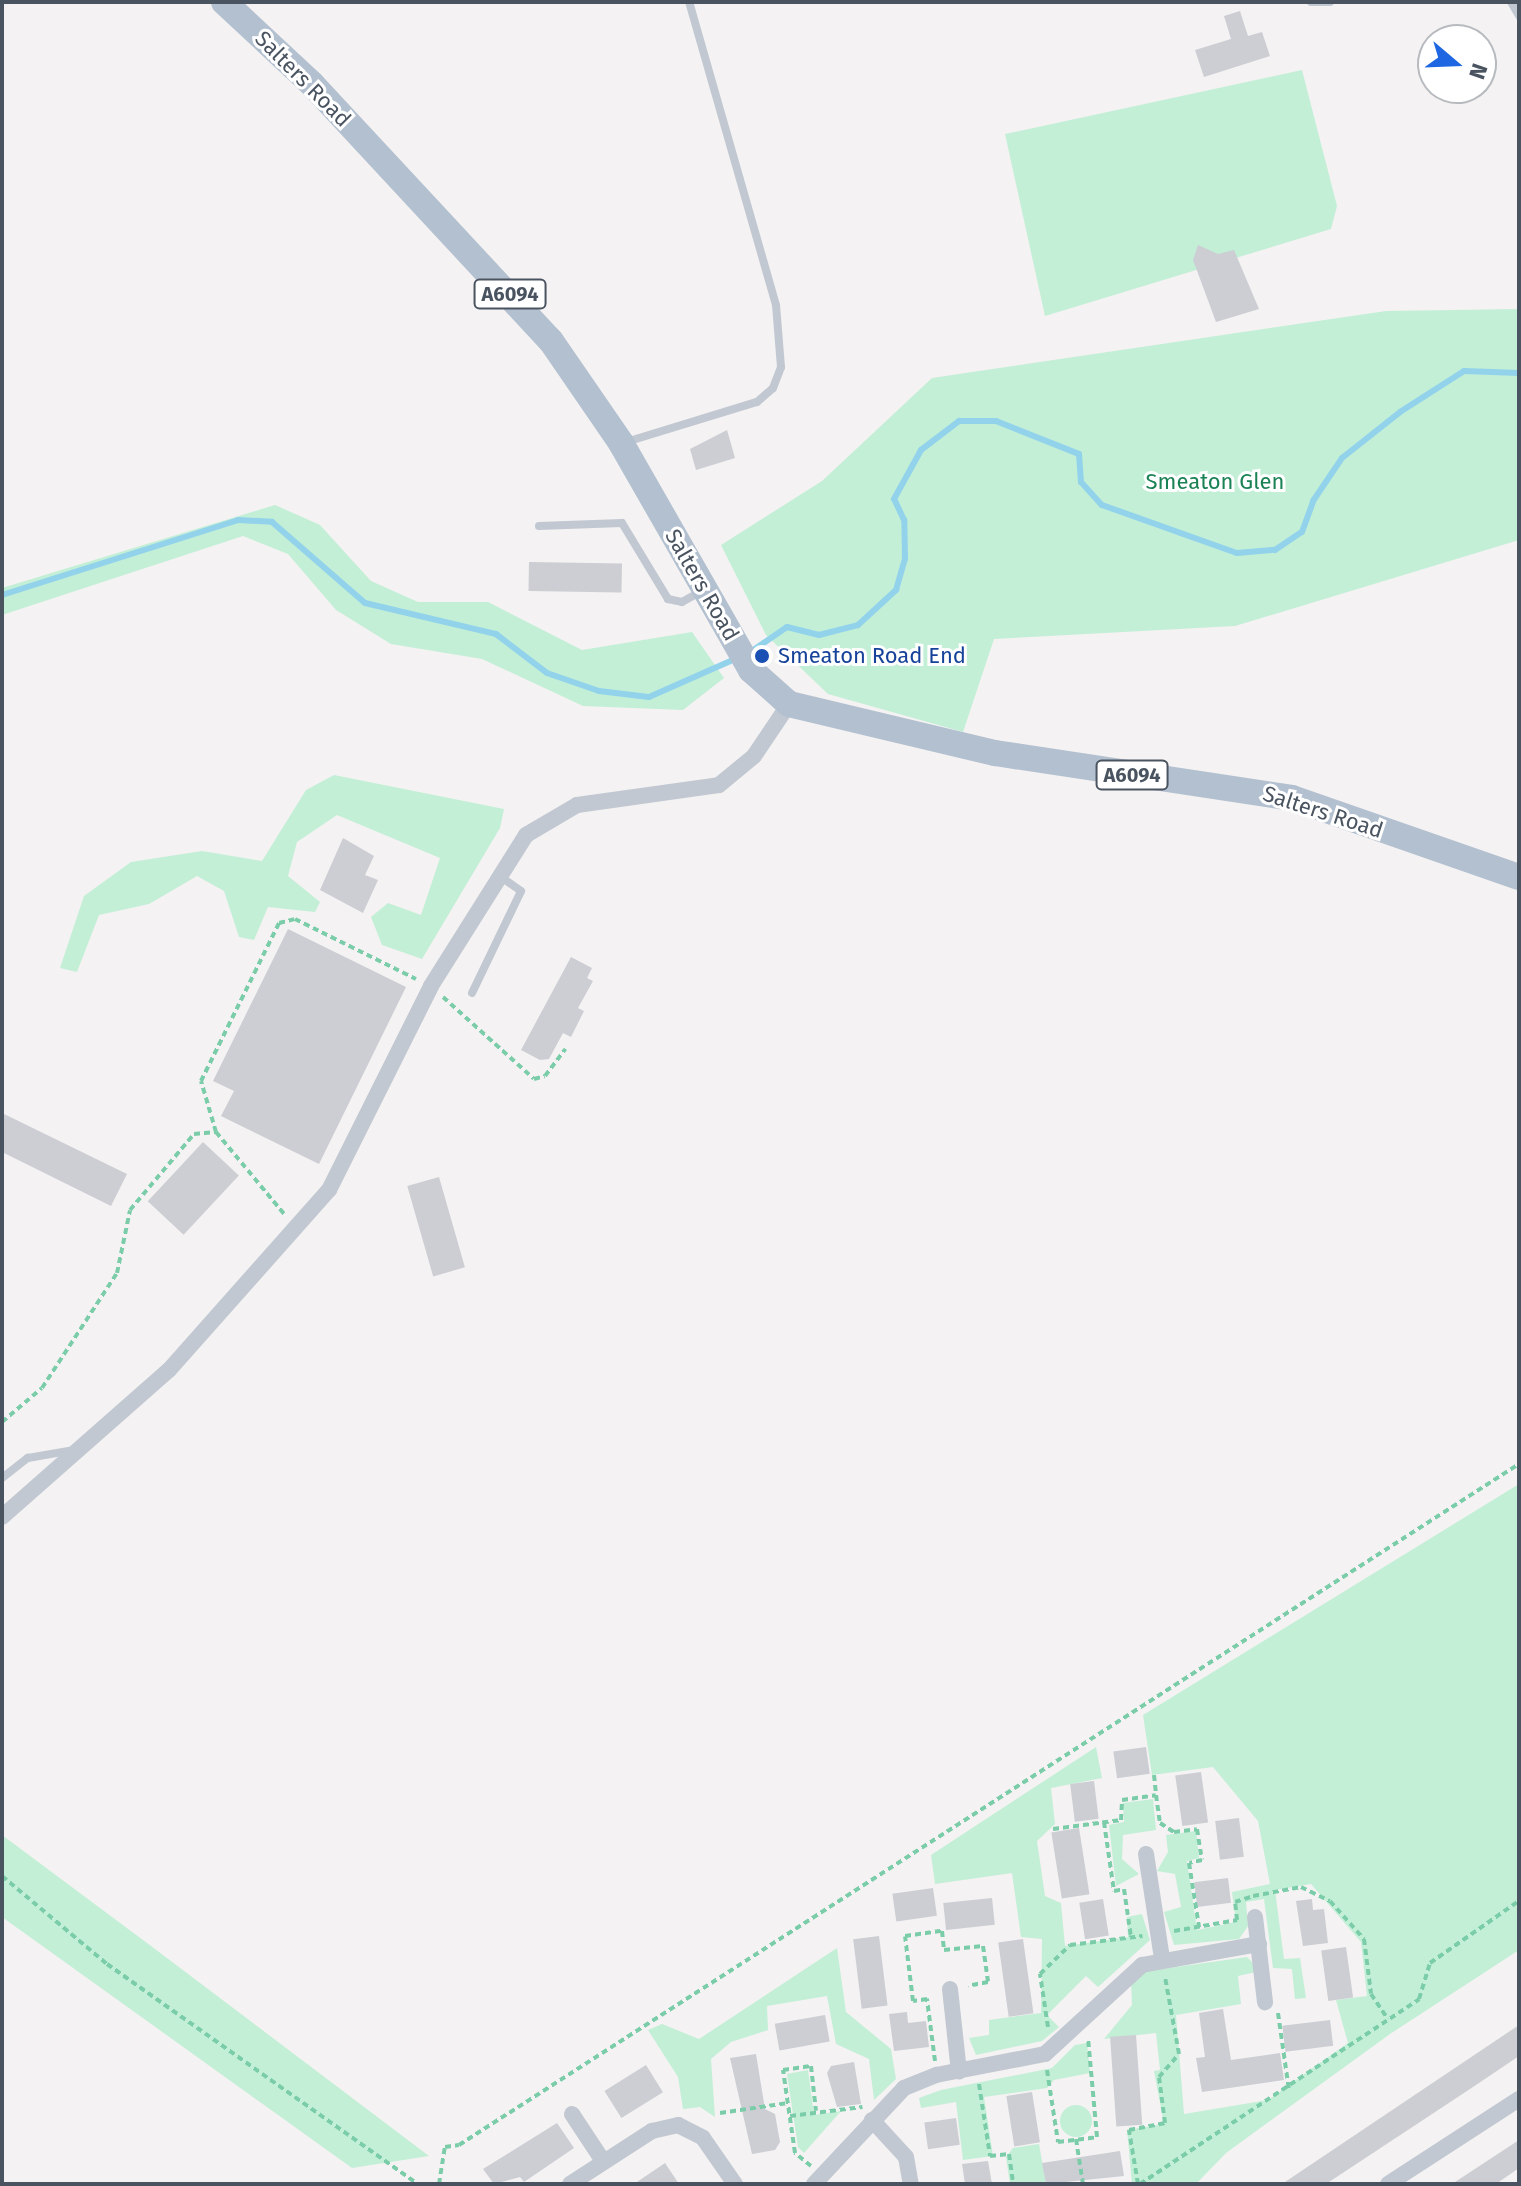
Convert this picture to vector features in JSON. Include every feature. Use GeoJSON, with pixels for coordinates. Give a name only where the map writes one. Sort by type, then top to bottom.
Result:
{"type":"FeatureCollection","features":[{"type":"Feature","properties":{"kind":"main road","name":"Salters Road"},"geometry":{"type":"LineString","coordinates":[[224,2],[475,254],[551,341],[621,443],[751,670],[789,704],[995,753],[1292,798],[1519,877]]}},
{"type":"Feature","properties":{"kind":"street"},"geometry":{"type":"LineString","coordinates":[[2,1517],[169,1370],[298,1230],[354,1149],[431,986],[497,875],[526,835],[577,805],[719,785],[754,756],[789,704]]}},
{"type":"Feature","properties":{"kind":"street"},"geometry":{"type":"LineString","coordinates":[[1146,1854],[1162,1959]]}},
{"type":"Feature","properties":{"kind":"street"},"geometry":{"type":"LineString","coordinates":[[1255,1917],[1265,2002]]}},
{"type":"Feature","properties":{"kind":"street"},"geometry":{"type":"LineString","coordinates":[[818,2180],[904,2088],[959,2072],[1045,2054],[1126,1973],[1162,1959],[1259,1944]]}},
{"type":"Feature","properties":{"kind":"street"},"geometry":{"type":"LineString","coordinates":[[950,1989],[959,2072]]}},
{"type":"Feature","properties":{"kind":"street"},"geometry":{"type":"LineString","coordinates":[[1388,2184],[1519,2099]]}},
{"type":"Feature","properties":{"kind":"street"},"geometry":{"type":"LineString","coordinates":[[572,2114],[603,2161]]}},
{"type":"Feature","properties":{"kind":"street"},"geometry":{"type":"LineString","coordinates":[[872,2120],[906,2157],[911,2184]]}},
{"type":"Feature","properties":{"kind":"street"},"geometry":{"type":"LineString","coordinates":[[570,2184],[652,2131],[678,2125],[703,2138],[735,2184]]}},
{"type":"Feature","properties":{"kind":"lane"},"geometry":{"type":"LineString","coordinates":[[621,443],[757,402],[773,388],[781,367],[776,305],[689,2]]}},
{"type":"Feature","properties":{"kind":"lane"},"geometry":{"type":"LineString","coordinates":[[1311,2],[1330,2]]}},
{"type":"Feature","properties":{"kind":"lane"},"geometry":{"type":"LineString","coordinates":[[1511,2],[1519,16]]}},
{"type":"Feature","properties":{"kind":"lane"},"geometry":{"type":"LineString","coordinates":[[539,526],[622,523],[668,599],[682,602],[704,589]]}},
{"type":"Feature","properties":{"kind":"lane"},"geometry":{"type":"LineString","coordinates":[[472,993],[521,891],[497,875]]}},
{"type":"Feature","properties":{"kind":"lane"},"geometry":{"type":"LineString","coordinates":[[2,1478],[28,1458],[79,1450]]}},
{"type":"Feature","properties":{"kind":"path"},"geometry":{"type":"LineString","coordinates":[[298,1230],[216,1132],[201,1081],[279,923],[295,919],[431,986],[534,1079],[545,1076],[565,1049]]}},
{"type":"Feature","properties":{"kind":"path"},"geometry":{"type":"LineString","coordinates":[[2,1422],[42,1388],[117,1273],[130,1210],[194,1134],[216,1132]]}},
{"type":"Feature","properties":{"kind":"path"},"geometry":{"type":"LineString","coordinates":[[439,2184],[445,2147],[459,2145],[1519,1464]]}},
{"type":"Feature","properties":{"kind":"path"},"geometry":{"type":"LineString","coordinates":[[1154,1775],[1156,1795]]}},
{"type":"Feature","properties":{"kind":"path"},"geometry":{"type":"LineString","coordinates":[[1104,1822],[1114,1891],[1124,1889],[1131,1937]]}},
{"type":"Feature","properties":{"kind":"path"},"geometry":{"type":"LineString","coordinates":[[2,1876],[107,1964],[418,2184]]}},
{"type":"Feature","properties":{"kind":"path"},"geometry":{"type":"LineString","coordinates":[[1058,2042],[1048,2029],[1040,1974],[1070,1945],[1237,1920],[1235,1902],[1301,1887],[1330,1901],[1364,1939],[1371,1994],[1388,2019]]}},
{"type":"Feature","properties":{"kind":"path"},"geometry":{"type":"LineString","coordinates":[[1253,1896],[1255,1917]]}},
{"type":"Feature","properties":{"kind":"path"},"geometry":{"type":"LineString","coordinates":[[1162,1959],[1179,2054],[1159,2077],[1165,2123],[1129,2130],[1139,2184],[1289,2090],[1419,1999],[1430,1963],[1519,1901]]}},
{"type":"Feature","properties":{"kind":"path"},"geometry":{"type":"LineString","coordinates":[[1265,2002],[1277,2006],[1289,2090]]}},
{"type":"Feature","properties":{"kind":"path"},"geometry":{"type":"LineString","coordinates":[[1045,2054],[1058,2142],[1097,2137],[1087,2077],[1095,2075],[1090,2040],[1075,2025]]}},
{"type":"Feature","properties":{"kind":"path"},"geometry":{"type":"LineString","coordinates":[[816,2111],[811,2066],[783,2070],[795,2153],[818,2180]]}},
{"type":"Feature","properties":{"kind":"path"},"geometry":{"type":"LineString","coordinates":[[977,2069],[990,2156],[1009,2154],[1013,2184]]}},
{"type":"Feature","properties":{"kind":"path"},"geometry":{"type":"LineString","coordinates":[[720,2113],[788,2103]]}},
{"type":"Feature","properties":{"kind":"path"},"geometry":{"type":"LineString","coordinates":[[790,2116],[861,2106],[872,2120]]}},
{"type":"Feature","properties":{"kind":"path"},"geometry":{"type":"LineString","coordinates":[[1076,2139],[1083,2184]]}},
{"type":"Feature","properties":{"kind":"green space"},"geometry":{"type":"Polygon","coordinates":[[[1302,70],[1337,206],[1331,229],[1045,316],[1005,134],[1302,70]]]}},
{"type":"Feature","properties":{"kind":"green space","name":"Smeaton Glen"},"geometry":{"type":"Polygon","coordinates":[[[1519,309],[1519,540],[1235,626],[994,639],[963,732],[828,694],[766,635],[721,545],[822,481],[932,378],[1386,311],[1519,309]]]}},
{"type":"Feature","properties":{"kind":"green space"},"geometry":{"type":"Polygon","coordinates":[[[275,505],[320,525],[371,581],[418,602],[488,602],[582,650],[692,632],[724,678],[683,710],[583,706],[482,659],[391,644],[336,610],[288,554],[243,536],[2,615],[2,588],[275,505]]]}},
{"type":"Feature","properties":{"kind":"green space"},"geometry":{"type":"Polygon","coordinates":[[[334,775],[504,809],[500,828],[422,959],[382,945],[371,917],[388,903],[421,915],[440,858],[337,815],[297,842],[288,876],[320,902],[315,912],[268,907],[254,940],[239,937],[224,891],[197,876],[149,904],[99,915],[77,972],[60,968],[84,896],[131,862],[202,851],[262,861],[306,790],[334,775]]]}},
{"type":"Feature","properties":{"kind":"green space"},"geometry":{"type":"Polygon","coordinates":[[[1519,1484],[1519,1950],[1390,2034],[1226,2153],[1196,2184],[1132,2184],[1127,2130],[1164,2124],[1154,2071],[1160,2070],[1156,2033],[1104,2039],[1132,2005],[1131,1980],[1148,1971],[1247,1957],[1254,1964],[1256,1972],[1238,1976],[1241,2004],[1176,2015],[1184,2114],[1268,2100],[1348,2043],[1336,2000],[1367,1996],[1361,1942],[1311,1884],[1275,1890],[1284,1959],[1300,1958],[1306,1998],[1295,1999],[1292,1969],[1273,1968],[1264,1899],[1246,1902],[1248,1926],[1239,1939],[1174,1945],[1164,1912],[1181,1907],[1175,1874],[1157,1871],[1168,1852],[1166,1835],[1196,1831],[1199,1858],[1187,1861],[1197,1930],[1236,1922],[1232,1892],[1270,1884],[1258,1821],[1213,1767],[1152,1775],[1143,1715],[1519,1484]]]}},
{"type":"Feature","properties":{"kind":"green space"},"geometry":{"type":"Polygon","coordinates":[[[1096,1747],[1102,1778],[1051,1788],[1055,1824],[1037,1841],[1045,1896],[1061,1903],[1065,1946],[1128,1937],[1127,1917],[1142,1914],[1150,1940],[1098,1987],[1086,1976],[1047,2015],[1059,2027],[1042,2041],[976,2055],[969,2038],[989,2035],[989,2020],[1041,2013],[1042,1939],[1021,1937],[1012,1873],[935,1884],[931,1855],[1096,1747]]]}},
{"type":"Feature","properties":{"kind":"green space"},"geometry":{"type":"Polygon","coordinates":[[[1153,1799],[1156,1830],[1123,1835],[1122,1859],[1139,1874],[1116,1886],[1109,1825],[1124,1822],[1123,1803],[1153,1799]]]}},
{"type":"Feature","properties":{"kind":"green space"},"geometry":{"type":"Polygon","coordinates":[[[2,1835],[429,2156],[352,2168],[2,1917],[2,1835]]]}},
{"type":"Feature","properties":{"kind":"green space"},"geometry":{"type":"Polygon","coordinates":[[[837,1948],[846,2012],[891,2049],[896,2079],[874,2100],[869,2059],[836,2044],[827,1996],[767,2006],[768,2030],[731,2042],[711,2059],[715,2117],[700,2107],[683,2109],[678,2077],[648,2030],[662,2024],[699,2039],[837,1948]]]}},
{"type":"Feature","properties":{"kind":"green space"},"geometry":{"type":"Polygon","coordinates":[[[1087,2043],[1090,2073],[1054,2080],[1047,2088],[984,2097],[993,2156],[963,2160],[956,2102],[921,2108],[919,2098],[941,2090],[1052,2068],[1075,2045],[1087,2043]]]}},
{"type":"Feature","properties":{"kind":"green space"},"geometry":{"type":"Polygon","coordinates":[[[808,2070],[814,2115],[841,2111],[804,2153],[798,2147],[787,2074],[808,2070]]]}},
{"type":"Feature","properties":{"kind":"green space"},"geometry":{"type":"Polygon","coordinates":[[[1076,2105],[1088,2109],[1092,2121],[1088,2133],[1076,2137],[1064,2133],[1060,2121],[1064,2109],[1076,2105]]]}},
{"type":"Feature","properties":{"kind":"green space"},"geometry":{"type":"Polygon","coordinates":[[[1039,2144],[1046,2184],[1010,2184],[1006,2157],[1013,2148],[1039,2144]]]}},
{"type":"Feature","properties":{"kind":"building"},"geometry":{"type":"Polygon","coordinates":[[[1240,11],[1248,36],[1262,32],[1270,56],[1204,77],[1195,50],[1231,39],[1224,16],[1240,11]]]}},
{"type":"Feature","properties":{"kind":"building"},"geometry":{"type":"Polygon","coordinates":[[[1198,245],[1218,254],[1234,250],[1259,309],[1216,322],[1193,260],[1198,245]]]}},
{"type":"Feature","properties":{"kind":"building"},"geometry":{"type":"Polygon","coordinates":[[[727,430],[735,458],[696,470],[690,449],[727,430]]]}},
{"type":"Feature","properties":{"kind":"building"},"geometry":{"type":"Polygon","coordinates":[[[529,562],[622,564],[621,593],[528,591],[529,562]]]}},
{"type":"Feature","properties":{"kind":"building"},"geometry":{"type":"Polygon","coordinates":[[[343,838],[374,856],[365,875],[378,880],[363,913],[320,890],[343,838]]]}},
{"type":"Feature","properties":{"kind":"building"},"geometry":{"type":"Polygon","coordinates":[[[288,929],[406,987],[319,1164],[221,1116],[234,1091],[213,1081],[288,929]]]}},
{"type":"Feature","properties":{"kind":"building"},"geometry":{"type":"Polygon","coordinates":[[[571,957],[592,968],[587,978],[593,981],[578,1008],[584,1011],[571,1037],[563,1033],[549,1059],[540,1060],[521,1050],[571,957]]]}},
{"type":"Feature","properties":{"kind":"building"},"geometry":{"type":"Polygon","coordinates":[[[2,1113],[127,1174],[111,1206],[2,1152],[2,1113]]]}},
{"type":"Feature","properties":{"kind":"building"},"geometry":{"type":"Polygon","coordinates":[[[203,1142],[239,1175],[184,1235],[148,1201],[203,1142]]]}},
{"type":"Feature","properties":{"kind":"building"},"geometry":{"type":"Polygon","coordinates":[[[439,1177],[465,1267],[433,1276],[407,1186],[439,1177]]]}},
{"type":"Feature","properties":{"kind":"building"},"geometry":{"type":"Polygon","coordinates":[[[1146,1747],[1150,1774],[1117,1778],[1113,1752],[1146,1747]]]}},
{"type":"Feature","properties":{"kind":"building"},"geometry":{"type":"Polygon","coordinates":[[[1201,1772],[1208,1823],[1182,1826],[1175,1776],[1201,1772]]]}},
{"type":"Feature","properties":{"kind":"building"},"geometry":{"type":"Polygon","coordinates":[[[1094,1781],[1099,1819],[1075,1822],[1070,1784],[1094,1781]]]}},
{"type":"Feature","properties":{"kind":"building"},"geometry":{"type":"Polygon","coordinates":[[[1239,1818],[1244,1857],[1220,1860],[1215,1821],[1239,1818]]]}},
{"type":"Feature","properties":{"kind":"building"},"geometry":{"type":"Polygon","coordinates":[[[1079,1828],[1089,1894],[1062,1899],[1051,1832],[1079,1828]]]}},
{"type":"Feature","properties":{"kind":"building"},"geometry":{"type":"Polygon","coordinates":[[[1228,1878],[1231,1903],[1197,1907],[1194,1882],[1228,1878]]]}},
{"type":"Feature","properties":{"kind":"building"},"geometry":{"type":"Polygon","coordinates":[[[933,1888],[937,1916],[896,1921],[892,1894],[933,1888]]]}},
{"type":"Feature","properties":{"kind":"building"},"geometry":{"type":"Polygon","coordinates":[[[992,1898],[995,1925],[946,1930],[943,1903],[992,1898]]]}},
{"type":"Feature","properties":{"kind":"building"},"geometry":{"type":"Polygon","coordinates":[[[1103,1899],[1109,1936],[1085,1939],[1079,1903],[1103,1899]]]}},
{"type":"Feature","properties":{"kind":"building"},"geometry":{"type":"Polygon","coordinates":[[[1312,1899],[1313,1910],[1324,1909],[1328,1943],[1303,1946],[1296,1901],[1312,1899]]]}},
{"type":"Feature","properties":{"kind":"building"},"geometry":{"type":"Polygon","coordinates":[[[879,1936],[888,2005],[862,2009],[853,1939],[879,1936]]]}},
{"type":"Feature","properties":{"kind":"building"},"geometry":{"type":"Polygon","coordinates":[[[1023,1939],[1033,2013],[1009,2017],[998,1942],[1023,1939]]]}},
{"type":"Feature","properties":{"kind":"building"},"geometry":{"type":"Polygon","coordinates":[[[1346,1947],[1353,1998],[1328,2001],[1321,1950],[1346,1947]]]}},
{"type":"Feature","properties":{"kind":"building"},"geometry":{"type":"Polygon","coordinates":[[[1223,2009],[1231,2060],[1280,2053],[1284,2080],[1202,2092],[1196,2058],[1205,2057],[1199,2013],[1223,2009]]]}},
{"type":"Feature","properties":{"kind":"building"},"geometry":{"type":"Polygon","coordinates":[[[907,2012],[908,2023],[926,2021],[929,2047],[894,2051],[889,2014],[907,2012]]]}},
{"type":"Feature","properties":{"kind":"building"},"geometry":{"type":"Polygon","coordinates":[[[825,2015],[830,2042],[779,2050],[775,2024],[825,2015]]]}},
{"type":"Feature","properties":{"kind":"building"},"geometry":{"type":"Polygon","coordinates":[[[1330,2020],[1333,2046],[1286,2052],[1282,2026],[1330,2020]]]}},
{"type":"Feature","properties":{"kind":"building"},"geometry":{"type":"Polygon","coordinates":[[[1519,2025],[1519,2056],[1473,2087],[1326,2184],[1282,2184],[1519,2025]]]}},
{"type":"Feature","properties":{"kind":"building"},"geometry":{"type":"Polygon","coordinates":[[[1136,2035],[1142,2125],[1116,2127],[1110,2037],[1136,2035]]]}},
{"type":"Feature","properties":{"kind":"building"},"geometry":{"type":"Polygon","coordinates":[[[756,2054],[765,2109],[775,2114],[780,2142],[775,2150],[752,2154],[730,2058],[756,2054]]]}},
{"type":"Feature","properties":{"kind":"building"},"geometry":{"type":"Polygon","coordinates":[[[854,2062],[861,2104],[837,2107],[827,2073],[831,2066],[854,2062]]]}},
{"type":"Feature","properties":{"kind":"building"},"geometry":{"type":"Polygon","coordinates":[[[646,2065],[663,2092],[621,2118],[604,2091],[646,2065]]]}},
{"type":"Feature","properties":{"kind":"building"},"geometry":{"type":"Polygon","coordinates":[[[1032,2092],[1040,2142],[1014,2146],[1006,2096],[1032,2092]]]}},
{"type":"Feature","properties":{"kind":"building"},"geometry":{"type":"Polygon","coordinates":[[[956,2118],[960,2145],[928,2149],[924,2122],[956,2118]]]}},
{"type":"Feature","properties":{"kind":"building"},"geometry":{"type":"Polygon","coordinates":[[[557,2123],[574,2148],[524,2182],[520,2177],[494,2184],[483,2169],[557,2123]]]}},
{"type":"Feature","properties":{"kind":"building"},"geometry":{"type":"Polygon","coordinates":[[[1519,2140],[1519,2168],[1496,2184],[1452,2184],[1519,2140]]]}},
{"type":"Feature","properties":{"kind":"building"},"geometry":{"type":"Polygon","coordinates":[[[1120,2151],[1124,2176],[1046,2184],[1042,2163],[1120,2151]]]}},
{"type":"Feature","properties":{"kind":"building"},"geometry":{"type":"Polygon","coordinates":[[[988,2161],[992,2184],[965,2184],[962,2164],[988,2161]]]}},
{"type":"Feature","properties":{"kind":"building"},"geometry":{"type":"Polygon","coordinates":[[[665,2163],[679,2184],[634,2184],[665,2163]]]}},
{"type":"Feature","properties":{"kind":"waterway"},"geometry":{"type":"LineString","coordinates":[[749,653],[787,627],[819,635],[858,625],[896,590],[905,559],[904,520],[894,499],[921,450],[959,421],[996,421],[1079,454],[1081,482],[1102,505],[1237,553],[1275,550],[1302,532],[1313,501],[1342,458],[1400,412],[1464,371],[1519,373]]}},
{"type":"Feature","properties":{"kind":"waterway"},"geometry":{"type":"LineString","coordinates":[[2,595],[238,520],[272,522],[365,603],[496,634],[547,673],[599,691],[649,697],[735,659]]}},
{"type":"Feature","properties":{"kind":"place","name":"Smeaton Road End"},"geometry":{"type":"Point","coordinates":[762,656]}}]}
